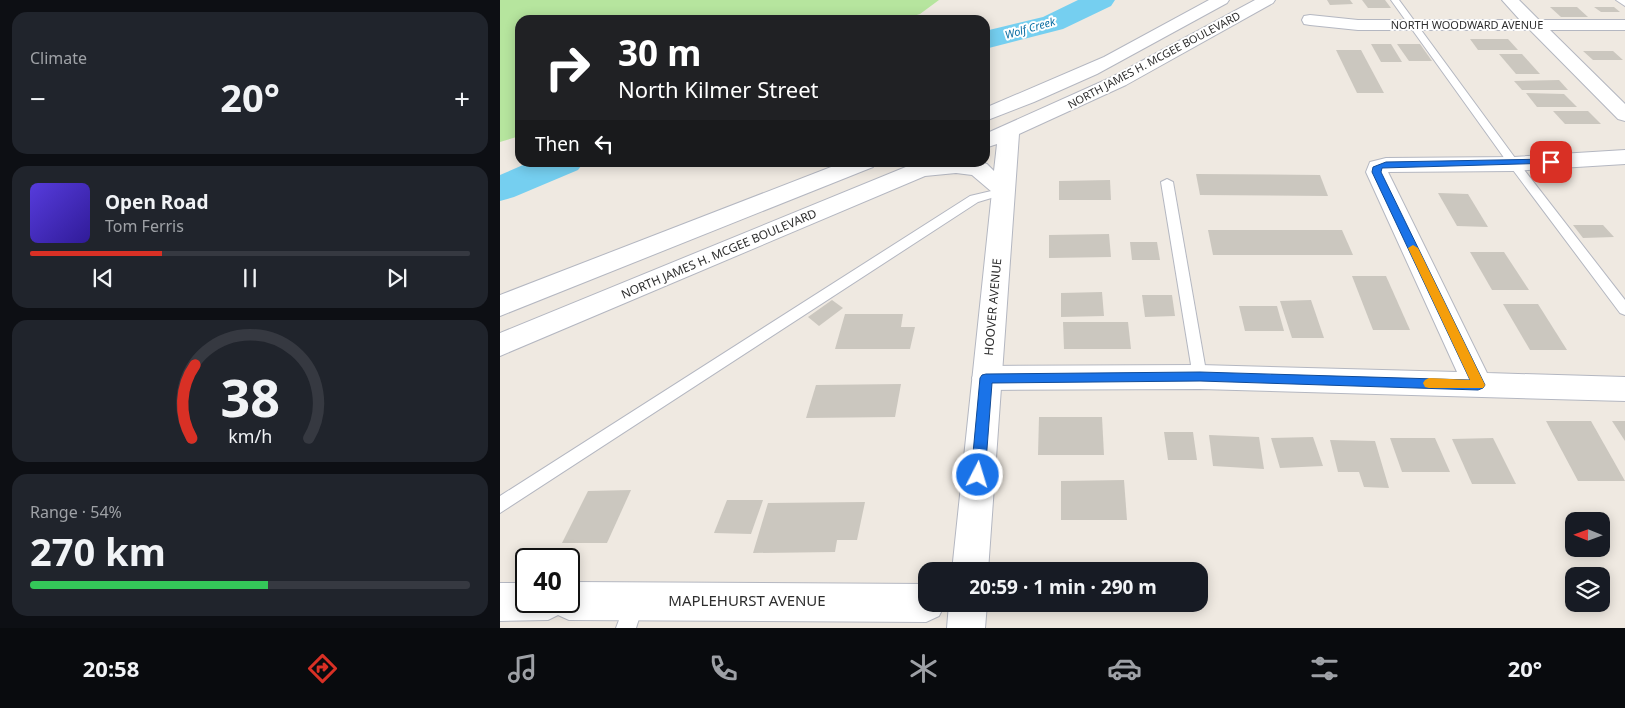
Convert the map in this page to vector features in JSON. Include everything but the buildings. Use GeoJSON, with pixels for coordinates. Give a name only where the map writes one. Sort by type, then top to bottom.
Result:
{"type":"FeatureCollection","features":[{"type":"Feature","properties":{"kind":"street","name":"NORTH JAMES H. MCGEE BOULEVARD"},"geometry":{"type":"LineString","coordinates":[[990,113],[1093,69],[1152,39],[1220,0]]}},
{"type":"Feature","properties":{"kind":"street","name":"NORTH JAMES H. MCGEE BOULEVARD"},"geometry":{"type":"LineString","coordinates":[[997,136],[1119,81],[1267,0]]}},
{"type":"Feature","properties":{"kind":"street"},"geometry":{"type":"LineString","coordinates":[[1510,0],[1625,114]]}},
{"type":"Feature","properties":{"kind":"street","name":"NORTH WOODWARD AVENUE"},"geometry":{"type":"LineString","coordinates":[[1310,20],[1358,25],[1625,25]]}},
{"type":"Feature","properties":{"kind":"street"},"geometry":{"type":"LineString","coordinates":[[990,123],[997,136]]}},
{"type":"Feature","properties":{"kind":"street","name":"HOOVER AVENUE"},"geometry":{"type":"LineString","coordinates":[[971,562],[1004,191],[997,136]]}},
{"type":"Feature","properties":{"kind":"street"},"geometry":{"type":"LineString","coordinates":[[1478,385],[1377,172],[1378,167],[1386,164],[1514,164],[1625,157]]}},
{"type":"Feature","properties":{"kind":"street"},"geometry":{"type":"LineString","coordinates":[[500,306],[852,167]]}},
{"type":"Feature","properties":{"kind":"street","name":"NORTH JAMES H. MCGEE BOULEVARD"},"geometry":{"type":"LineString","coordinates":[[500,345],[929,167]]}},
{"type":"Feature","properties":{"kind":"street","name":"NORTH JAMES H. MCGEE BOULEVARD"},"geometry":{"type":"LineString","coordinates":[[964,167],[979,169],[1004,191]]}},
{"type":"Feature","properties":{"kind":"street"},"geometry":{"type":"LineString","coordinates":[[986,378],[1200,377],[1625,389]]}},
{"type":"Feature","properties":{"kind":"street"},"geometry":{"type":"LineString","coordinates":[[500,602],[515,602]]}},
{"type":"Feature","properties":{"kind":"street","name":"MAPLEHURST AVENUE"},"geometry":{"type":"LineString","coordinates":[[580,603],[631,614],[918,602]]}},
{"type":"Feature","properties":{"kind":"street"},"geometry":{"type":"LineString","coordinates":[[966,628],[967,612]]}},
{"type":"Feature","properties":{"kind":"lane"},"geometry":{"type":"LineString","coordinates":[[1395,0],[1514,164],[1625,310]]}},
{"type":"Feature","properties":{"kind":"lane"},"geometry":{"type":"LineString","coordinates":[[1620,0],[1625,4]]}},
{"type":"Feature","properties":{"kind":"lane"},"geometry":{"type":"LineString","coordinates":[[1167,182],[1200,377]]}},
{"type":"Feature","properties":{"kind":"lane"},"geometry":{"type":"LineString","coordinates":[[500,505],[974,199],[1004,191]]}},
{"type":"Feature","properties":{"kind":"green space"},"geometry":{"type":"Polygon","coordinates":[[[500,0],[939,0],[917,15],[515,15],[515,138],[500,142],[500,0]]]}},
{"type":"Feature","properties":{"kind":"waterway","name":"Wolf Creek"},"geometry":{"type":"LineString","coordinates":[[990,39],[1053,23],[1101,0]]}},
{"type":"Feature","properties":{"kind":"waterway","name":"Wolf Creek"},"geometry":{"type":"LineString","coordinates":[[500,189],[553,167]]}},
{"type":"Feature","properties":{"kind":"slow traffic"},"geometry":{"type":"LineString","coordinates":[[1413,248],[1478,385],[1429,383]]}},
{"type":"Feature","properties":{"kind":"route"},"geometry":{"type":"LineString","coordinates":[[978,475],[986,378],[1200,377],[1478,385],[1377,172],[1378,167],[1386,164],[1514,164],[1551,162]]}}]}
